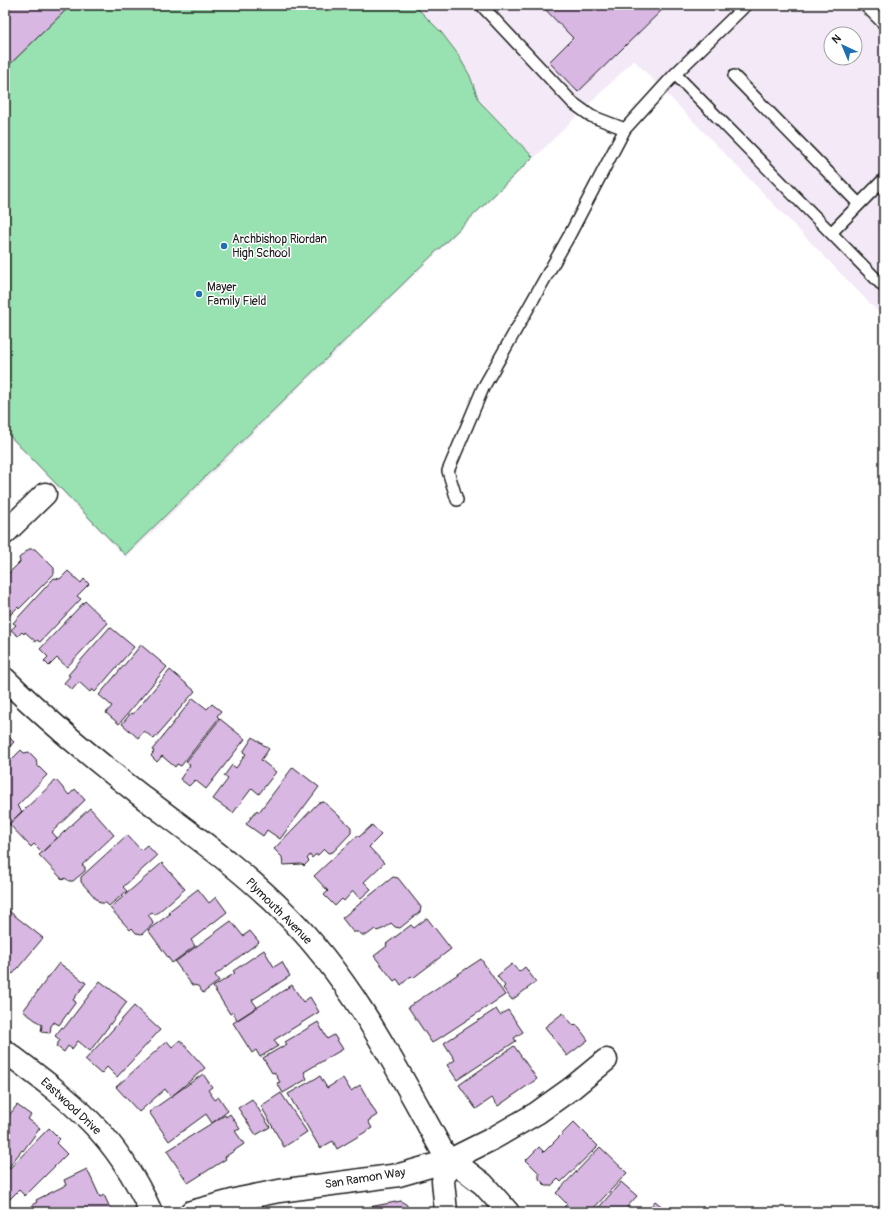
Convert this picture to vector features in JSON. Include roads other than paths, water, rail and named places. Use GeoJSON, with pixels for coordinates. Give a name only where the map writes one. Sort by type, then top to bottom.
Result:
{"type":"FeatureCollection","features":[{"type":"Feature","properties":{"kind":"street"},"geometry":{"type":"LineString","coordinates":[[5,533],[45,494]]}},
{"type":"Feature","properties":{"kind":"street","name":"Plymouth Avenue"},"geometry":{"type":"LineString","coordinates":[[5,680],[56,726],[143,797],[219,854],[286,914],[317,948],[369,1021],[448,1160],[483,1184],[508,1212]]}},
{"type":"Feature","properties":{"kind":"street","name":"Eastwood Drive"},"geometry":{"type":"LineString","coordinates":[[5,1051],[58,1092],[91,1121],[118,1154],[139,1186],[151,1212]]}},
{"type":"Feature","properties":{"kind":"street","name":"San Ramon Way"},"geometry":{"type":"LineString","coordinates":[[192,1212],[239,1199],[279,1191],[399,1175],[448,1160],[492,1139],[537,1113],[572,1088],[606,1060]]}},
{"type":"Feature","properties":{"kind":"street"},"geometry":{"type":"LineString","coordinates":[[446,1212],[443,1181],[448,1160]]}},
{"type":"Feature","properties":{"kind":"lane"},"geometry":{"type":"LineString","coordinates":[[481,5],[573,103],[591,116],[625,129]]}},
{"type":"Feature","properties":{"kind":"lane"},"geometry":{"type":"LineString","coordinates":[[457,500],[448,471],[483,388],[569,236],[625,129],[674,74],[746,5]]}},
{"type":"Feature","properties":{"kind":"lane"},"geometry":{"type":"LineString","coordinates":[[865,5],[884,24]]}},
{"type":"Feature","properties":{"kind":"lane"},"geometry":{"type":"LineString","coordinates":[[674,74],[884,287]]}},
{"type":"Feature","properties":{"kind":"lane"},"geometry":{"type":"LineString","coordinates":[[734,76],[859,204]]}},
{"type":"Feature","properties":{"kind":"lane"},"geometry":{"type":"LineString","coordinates":[[831,232],[884,179]]}},
{"type":"Feature","properties":{"kind":"place","name":"Archbishop Riordan High School"},"geometry":{"type":"Point","coordinates":[224,246]}},
{"type":"Feature","properties":{"kind":"place","name":"Mayer Family Field"},"geometry":{"type":"Point","coordinates":[199,294]}}]}
